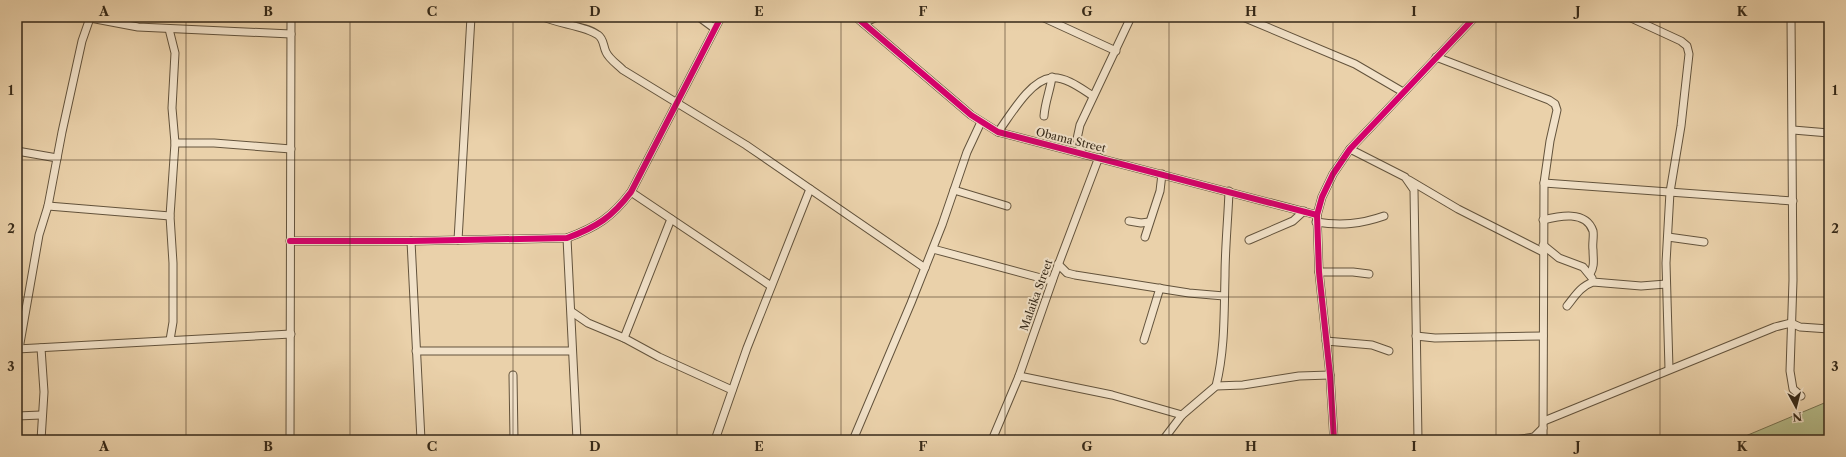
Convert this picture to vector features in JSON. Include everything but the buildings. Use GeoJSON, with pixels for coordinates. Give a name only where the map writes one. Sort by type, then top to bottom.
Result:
{"type":"FeatureCollection","features":[{"type":"Feature","properties":{"kind":"street"},"geometry":{"type":"LineString","coordinates":[[291,34],[138,28],[88,17],[48,206],[30,278],[18,349],[291,334]]}},
{"type":"Feature","properties":{"kind":"street"},"geometry":{"type":"LineString","coordinates":[[290,440],[291,17]]}},
{"type":"Feature","properties":{"kind":"street"},"geometry":{"type":"LineString","coordinates":[[458,240],[471,17]]}},
{"type":"Feature","properties":{"kind":"street"},"geometry":{"type":"LineString","coordinates":[[543,17],[554,22],[586,29],[600,36],[610,58],[623,70],[746,145],[925,268]]}},
{"type":"Feature","properties":{"kind":"street"},"geometry":{"type":"LineString","coordinates":[[699,17],[714,28]]}},
{"type":"Feature","properties":{"kind":"street"},"geometry":{"type":"LineString","coordinates":[[290,241],[411,241],[567,238],[589,230],[604,221],[618,209],[631,192],[721,17]]}},
{"type":"Feature","properties":{"kind":"street","name":"Obama Street"},"geometry":{"type":"LineString","coordinates":[[856,17],[981,122],[998,132],[1304,211],[1316,219],[1340,226],[1352,225],[1384,216]]}},
{"type":"Feature","properties":{"kind":"street"},"geometry":{"type":"LineString","coordinates":[[863,23],[877,17]]}},
{"type":"Feature","properties":{"kind":"street"},"geometry":{"type":"LineString","coordinates":[[1042,17],[1116,51]]}},
{"type":"Feature","properties":{"kind":"street"},"geometry":{"type":"LineString","coordinates":[[1082,153],[1077,139],[1080,125],[1131,17]]}},
{"type":"Feature","properties":{"kind":"street"},"geometry":{"type":"LineString","coordinates":[[1243,17],[1355,64],[1403,92]]}},
{"type":"Feature","properties":{"kind":"street"},"geometry":{"type":"LineString","coordinates":[[1334,440],[1330,375],[1319,272],[1316,219],[1322,197],[1333,174],[1350,149],[1473,17]]}},
{"type":"Feature","properties":{"kind":"street"},"geometry":{"type":"LineString","coordinates":[[1629,17],[1681,41],[1687,46],[1689,54],[1681,126],[1670,192],[1666,284],[1669,369]]}},
{"type":"Feature","properties":{"kind":"street"},"geometry":{"type":"LineString","coordinates":[[1791,17],[1790,71],[1793,130],[1791,379],[1793,389],[1801,396]]}},
{"type":"Feature","properties":{"kind":"street"},"geometry":{"type":"LineString","coordinates":[[169,30],[175,53],[172,108],[175,143],[170,216],[173,263],[173,322],[170,340]]}},
{"type":"Feature","properties":{"kind":"street"},"geometry":{"type":"LineString","coordinates":[[1436,57],[1549,100],[1554,104],[1556,110],[1544,183],[1543,440]]}},
{"type":"Feature","properties":{"kind":"street"},"geometry":{"type":"LineString","coordinates":[[998,132],[1022,98],[1040,83],[1052,78],[1066,81],[1093,96]]}},
{"type":"Feature","properties":{"kind":"street"},"geometry":{"type":"LineString","coordinates":[[1044,116],[1045,102],[1050,92],[1052,78]]}},
{"type":"Feature","properties":{"kind":"street"},"geometry":{"type":"LineString","coordinates":[[853,440],[933,249],[967,152],[981,122]]}},
{"type":"Feature","properties":{"kind":"street"},"geometry":{"type":"LineString","coordinates":[[1793,130],[1829,133]]}},
{"type":"Feature","properties":{"kind":"street"},"geometry":{"type":"LineString","coordinates":[[1065,149],[1077,139]]}},
{"type":"Feature","properties":{"kind":"street"},"geometry":{"type":"LineString","coordinates":[[175,143],[214,143],[291,149]]}},
{"type":"Feature","properties":{"kind":"street"},"geometry":{"type":"LineString","coordinates":[[1350,149],[1392,169],[1458,209],[1543,248],[1559,258],[1583,267],[1590,274],[1593,282]]}},
{"type":"Feature","properties":{"kind":"street"},"geometry":{"type":"LineString","coordinates":[[17,151],[57,158]]}},
{"type":"Feature","properties":{"kind":"street","name":"Malaika Street"},"geometry":{"type":"LineString","coordinates":[[992,440],[1019,376],[1058,264],[1099,157]]}},
{"type":"Feature","properties":{"kind":"street"},"geometry":{"type":"LineString","coordinates":[[1144,237],[1160,191],[1162,174]]}},
{"type":"Feature","properties":{"kind":"street"},"geometry":{"type":"LineString","coordinates":[[1408,180],[1415,194],[1418,440]]}},
{"type":"Feature","properties":{"kind":"street"},"geometry":{"type":"LineString","coordinates":[[1544,183],[1793,201]]}},
{"type":"Feature","properties":{"kind":"street"},"geometry":{"type":"LineString","coordinates":[[715,440],[771,286],[810,190]]}},
{"type":"Feature","properties":{"kind":"street"},"geometry":{"type":"LineString","coordinates":[[954,190],[1007,206]]}},
{"type":"Feature","properties":{"kind":"street"},"geometry":{"type":"LineString","coordinates":[[1163,440],[1182,415],[1216,386],[1219,374],[1225,317],[1224,296],[1229,191]]}},
{"type":"Feature","properties":{"kind":"street"},"geometry":{"type":"LineString","coordinates":[[631,192],[771,286]]}},
{"type":"Feature","properties":{"kind":"street"},"geometry":{"type":"LineString","coordinates":[[48,206],[170,216]]}},
{"type":"Feature","properties":{"kind":"street"},"geometry":{"type":"LineString","coordinates":[[1249,240],[1288,224],[1304,211]]}},
{"type":"Feature","properties":{"kind":"street"},"geometry":{"type":"LineString","coordinates":[[1543,220],[1571,216],[1578,218],[1590,226],[1594,236],[1594,262],[1590,274]]}},
{"type":"Feature","properties":{"kind":"street"},"geometry":{"type":"LineString","coordinates":[[624,338],[671,219]]}},
{"type":"Feature","properties":{"kind":"street"},"geometry":{"type":"LineString","coordinates":[[1129,221],[1141,223],[1149,222]]}},
{"type":"Feature","properties":{"kind":"street"},"geometry":{"type":"LineString","coordinates":[[1668,237],[1704,242]]}},
{"type":"Feature","properties":{"kind":"street"},"geometry":{"type":"LineString","coordinates":[[567,238],[572,312],[572,351],[577,440]]}},
{"type":"Feature","properties":{"kind":"street"},"geometry":{"type":"LineString","coordinates":[[411,241],[421,440]]}},
{"type":"Feature","properties":{"kind":"street"},"geometry":{"type":"LineString","coordinates":[[933,249],[1053,278],[1067,273],[1189,293],[1224,296]]}},
{"type":"Feature","properties":{"kind":"street"},"geometry":{"type":"LineString","coordinates":[[1058,264],[1067,273]]}},
{"type":"Feature","properties":{"kind":"street"},"geometry":{"type":"LineString","coordinates":[[1319,272],[1353,272],[1369,274]]}},
{"type":"Feature","properties":{"kind":"street"},"geometry":{"type":"LineString","coordinates":[[1567,306],[1580,289],[1586,284],[1593,282],[1641,286],[1666,284]]}},
{"type":"Feature","properties":{"kind":"street"},"geometry":{"type":"LineString","coordinates":[[1144,340],[1160,288]]}},
{"type":"Feature","properties":{"kind":"street"},"geometry":{"type":"LineString","coordinates":[[572,312],[588,323],[624,338],[659,357],[732,390]]}},
{"type":"Feature","properties":{"kind":"street"},"geometry":{"type":"LineString","coordinates":[[1516,440],[1534,437],[1543,425],[1583,406],[1757,333],[1792,323],[1800,327],[1829,330]]}},
{"type":"Feature","properties":{"kind":"street"},"geometry":{"type":"LineString","coordinates":[[1416,336],[1435,338],[1543,336]]}},
{"type":"Feature","properties":{"kind":"street"},"geometry":{"type":"LineString","coordinates":[[1326,341],[1372,345],[1389,351]]}},
{"type":"Feature","properties":{"kind":"street"},"geometry":{"type":"LineString","coordinates":[[41,348],[44,392],[41,416],[41,440]]}},
{"type":"Feature","properties":{"kind":"street"},"geometry":{"type":"LineString","coordinates":[[416,351],[572,351]]}},
{"type":"Feature","properties":{"kind":"street"},"geometry":{"type":"LineString","coordinates":[[512,375],[514,440]]}},
{"type":"Feature","properties":{"kind":"street"},"geometry":{"type":"LineString","coordinates":[[1216,386],[1243,385],[1299,376],[1330,375]]}},
{"type":"Feature","properties":{"kind":"street"},"geometry":{"type":"LineString","coordinates":[[1019,376],[1112,395],[1182,415]]}},
{"type":"Feature","properties":{"kind":"street"},"geometry":{"type":"LineString","coordinates":[[17,416],[41,416]]}},
{"type":"Feature","properties":{"kind":"green space"},"geometry":{"type":"Polygon","coordinates":[[[1829,401],[1829,440],[1736,440],[1829,401]]]}},
{"type":"Feature","properties":{"kind":"cycle path"},"geometry":{"type":"LineString","coordinates":[[290,241],[411,241],[567,238],[587,230],[610,215],[631,192],[721,17]]}},
{"type":"Feature","properties":{"kind":"cycle path"},"geometry":{"type":"LineString","coordinates":[[856,17],[971,115],[998,132],[1317,215]]}},
{"type":"Feature","properties":{"kind":"cycle path"},"geometry":{"type":"LineString","coordinates":[[1334,440],[1330,375],[1319,272],[1317,215],[1322,197],[1333,174],[1350,149],[1475,17]]}}]}
